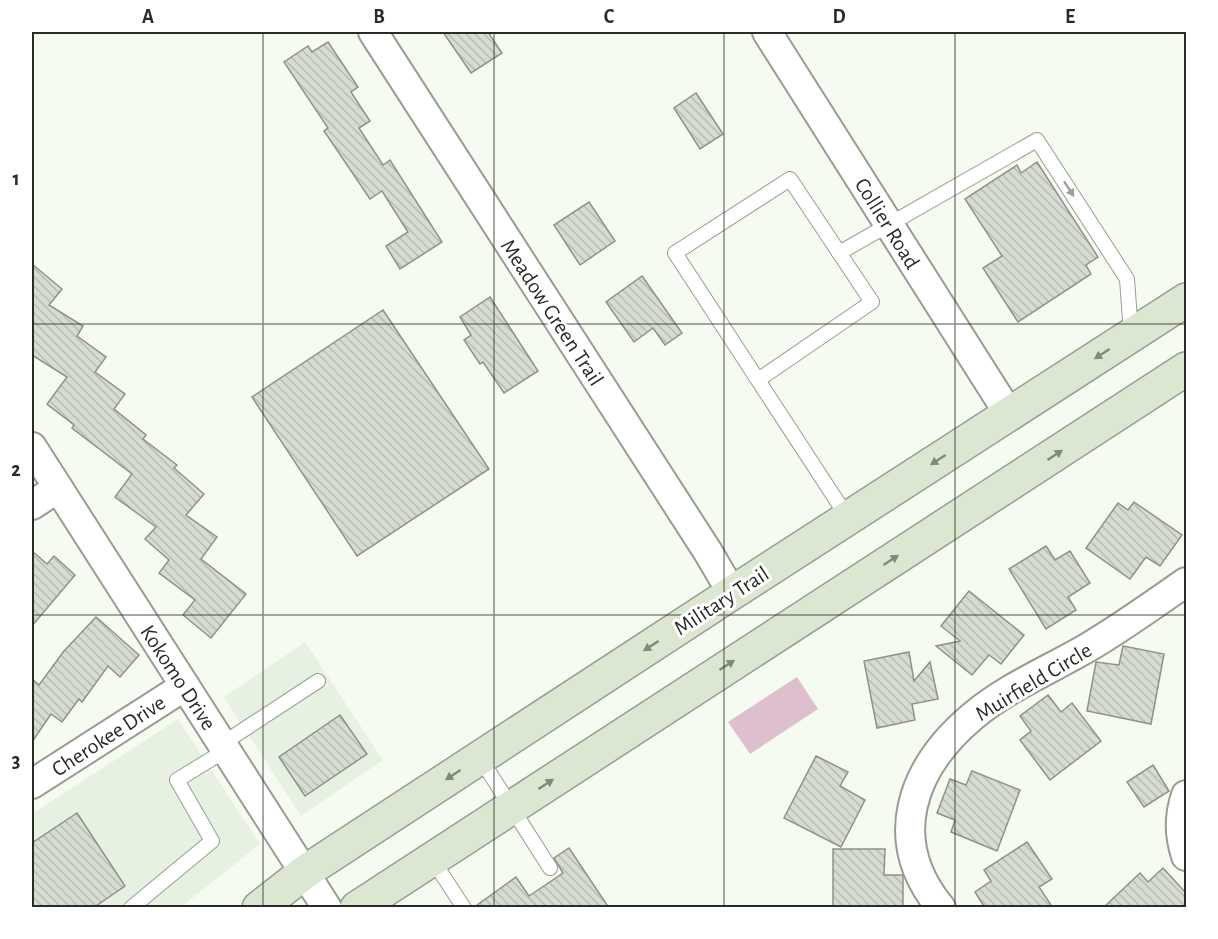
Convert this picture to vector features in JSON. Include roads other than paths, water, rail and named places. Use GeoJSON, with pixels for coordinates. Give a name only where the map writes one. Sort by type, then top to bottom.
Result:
{"type":"FeatureCollection","features":[{"type":"Feature","properties":{"kind":"main road","name":"Military Trail"},"geometry":{"type":"LineString","coordinates":[[259,908],[305,872],[1186,300]]}},
{"type":"Feature","properties":{"kind":"main road"},"geometry":{"type":"LineString","coordinates":[[357,908],[1186,369]]}},
{"type":"Feature","properties":{"kind":"street","name":"Meadow Green Trail"},"geometry":{"type":"LineString","coordinates":[[373,32],[732,593]]}},
{"type":"Feature","properties":{"kind":"street","name":"Collier Road"},"geometry":{"type":"LineString","coordinates":[[767,32],[1010,414]]}},
{"type":"Feature","properties":{"kind":"street","name":"Kokomo Drive"},"geometry":{"type":"LineString","coordinates":[[32,447],[327,908]]}},
{"type":"Feature","properties":{"kind":"street"},"geometry":{"type":"LineString","coordinates":[[32,505],[58,488]]}},
{"type":"Feature","properties":{"kind":"street","name":"Muirfield Circle"},"geometry":{"type":"LineString","coordinates":[[941,908],[925,885],[917,868],[910,830],[911,811],[917,787],[925,770],[947,741],[973,715],[1003,694],[1119,629],[1186,582]]}},
{"type":"Feature","properties":{"kind":"street","name":"Cherokee Drive"},"geometry":{"type":"LineString","coordinates":[[32,784],[184,686]]}},
{"type":"Feature","properties":{"kind":"street"},"geometry":{"type":"LineString","coordinates":[[1186,795],[1180,824],[1186,856]]}},
{"type":"Feature","properties":{"kind":"lane"},"geometry":{"type":"LineString","coordinates":[[840,253],[1037,140],[1127,279],[1131,336]]}},
{"type":"Feature","properties":{"kind":"lane"},"geometry":{"type":"LineString","coordinates":[[758,380],[872,302],[790,179],[675,254],[848,518]]}},
{"type":"Feature","properties":{"kind":"lane"},"geometry":{"type":"LineString","coordinates":[[132,908],[212,841],[177,780],[318,681]]}},
{"type":"Feature","properties":{"kind":"lane"},"geometry":{"type":"LineString","coordinates":[[480,758],[550,868]]}},
{"type":"Feature","properties":{"kind":"lane"},"geometry":{"type":"LineString","coordinates":[[432,858],[464,908]]}}]}
